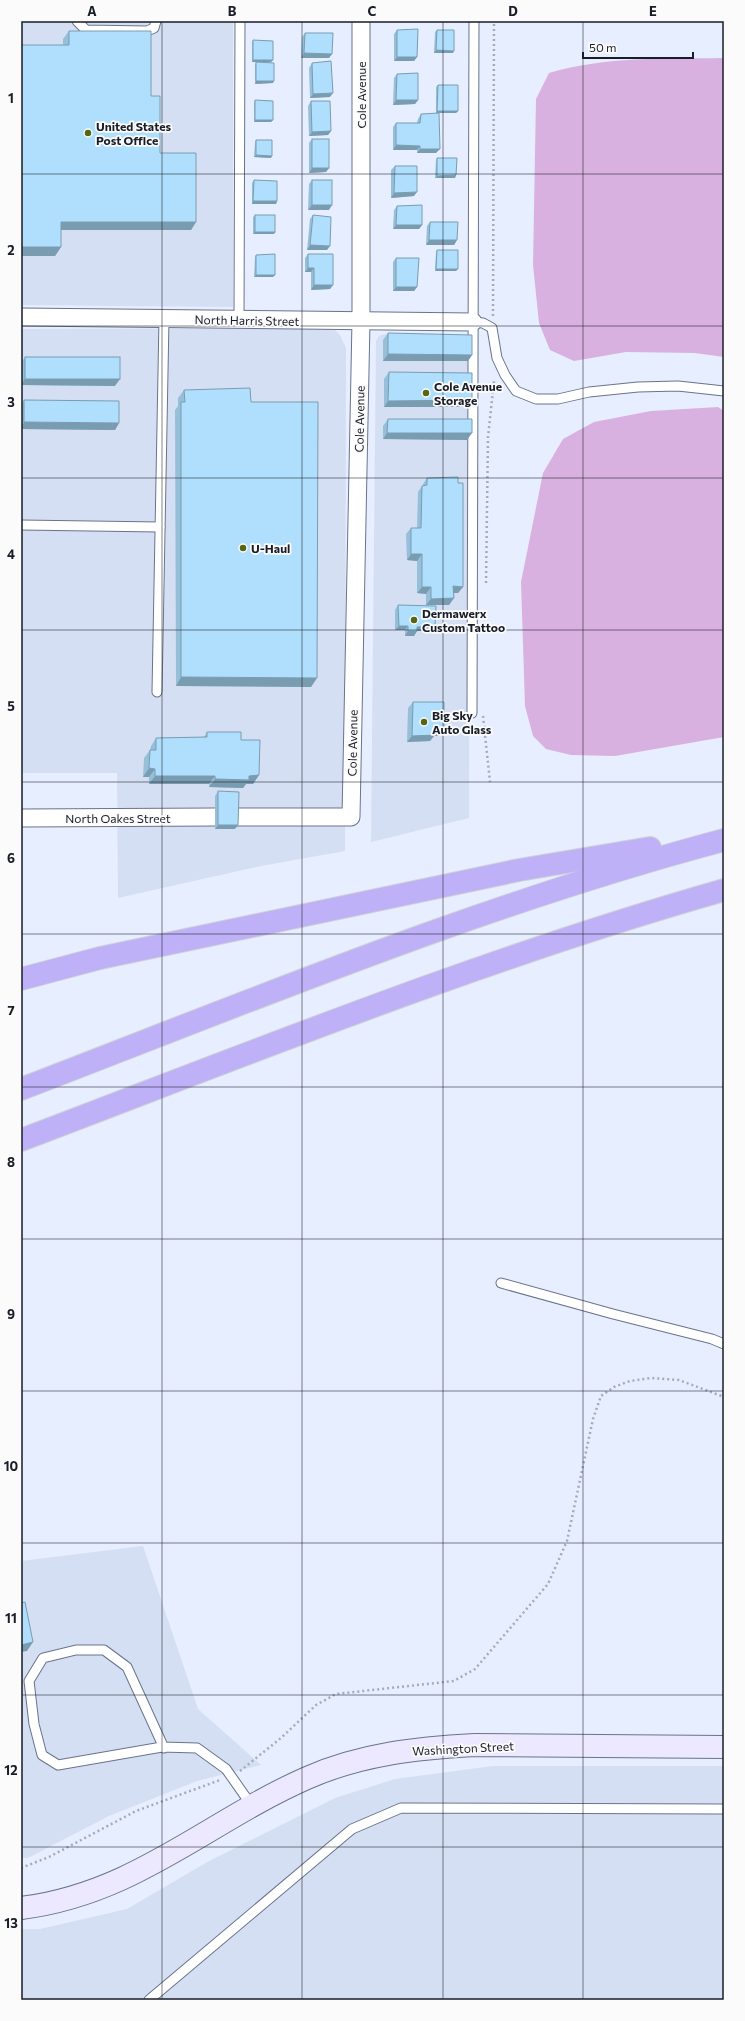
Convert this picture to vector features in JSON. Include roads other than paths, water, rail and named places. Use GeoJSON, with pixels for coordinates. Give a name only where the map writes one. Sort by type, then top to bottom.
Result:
{"type":"FeatureCollection","features":[{"type":"Feature","properties":{"kind":"highway"},"geometry":{"type":"LineString","coordinates":[[21,980],[100,958],[512,872],[724,836]]}},
{"type":"Feature","properties":{"kind":"highway"},"geometry":{"type":"LineString","coordinates":[[21,1089],[450,926],[617,870],[724,840]]}},
{"type":"Feature","properties":{"kind":"highway"},"geometry":{"type":"LineString","coordinates":[[21,1140],[504,958],[607,924],[724,890]]}},
{"type":"Feature","properties":{"kind":"main road","name":"Washington Street"},"geometry":{"type":"LineString","coordinates":[[21,1908],[64,1901],[125,1878],[185,1847],[252,1806],[308,1777],[342,1764],[375,1755],[408,1750],[483,1745],[724,1747]]}},
{"type":"Feature","properties":{"kind":"street","name":"Cole Avenue"},"geometry":{"type":"LineString","coordinates":[[236,817],[351,817],[360,321],[361,21]]}},
{"type":"Feature","properties":{"kind":"street","name":"North Harris Street"},"geometry":{"type":"LineString","coordinates":[[21,317],[239,321],[473,322]]}},
{"type":"Feature","properties":{"kind":"street","name":"North Oakes Street"},"geometry":{"type":"LineString","coordinates":[[21,818],[214,817]]}},
{"type":"Feature","properties":{"kind":"lane"},"geometry":{"type":"LineString","coordinates":[[78,21],[78,24],[86,30],[147,31],[154,28],[156,21]]}},
{"type":"Feature","properties":{"kind":"lane"},"geometry":{"type":"LineString","coordinates":[[239,321],[240,21]]}},
{"type":"Feature","properties":{"kind":"lane"},"geometry":{"type":"LineString","coordinates":[[472,713],[474,21]]}},
{"type":"Feature","properties":{"kind":"lane"},"geometry":{"type":"LineString","coordinates":[[157,692],[164,319]]}},
{"type":"Feature","properties":{"kind":"lane"},"geometry":{"type":"LineString","coordinates":[[473,322],[483,323],[492,328],[497,358],[505,375],[516,391],[536,399],[558,399],[590,392],[678,386],[724,390]]}},
{"type":"Feature","properties":{"kind":"lane"},"geometry":{"type":"LineString","coordinates":[[21,525],[160,527]]}},
{"type":"Feature","properties":{"kind":"lane"},"geometry":{"type":"LineString","coordinates":[[501,1282],[613,1314],[712,1339],[724,1344]]}},
{"type":"Feature","properties":{"kind":"lane"},"geometry":{"type":"LineString","coordinates":[[164,1748],[127,1667],[107,1652],[104,1650],[76,1650],[43,1658],[29,1681],[34,1724],[42,1755],[58,1765],[164,1748],[197,1748],[226,1769],[252,1806]]}},
{"type":"Feature","properties":{"kind":"lane"},"geometry":{"type":"LineString","coordinates":[[149,2000],[352,1829],[400,1808],[724,1809]]}},
{"type":"Feature","properties":{"kind":"place","name":"United States Post Office"},"geometry":{"type":"Point","coordinates":[88,133]}},
{"type":"Feature","properties":{"kind":"place","name":"Cole Avenue Storage"},"geometry":{"type":"Point","coordinates":[426,393]}},
{"type":"Feature","properties":{"kind":"place","name":"U-Haul"},"geometry":{"type":"Point","coordinates":[243,548]}},
{"type":"Feature","properties":{"kind":"place","name":"Dermawerx Custom Tattoo"},"geometry":{"type":"Point","coordinates":[414,620]}},
{"type":"Feature","properties":{"kind":"place","name":"Big Sky Auto Glass"},"geometry":{"type":"Point","coordinates":[424,722]}}]}
